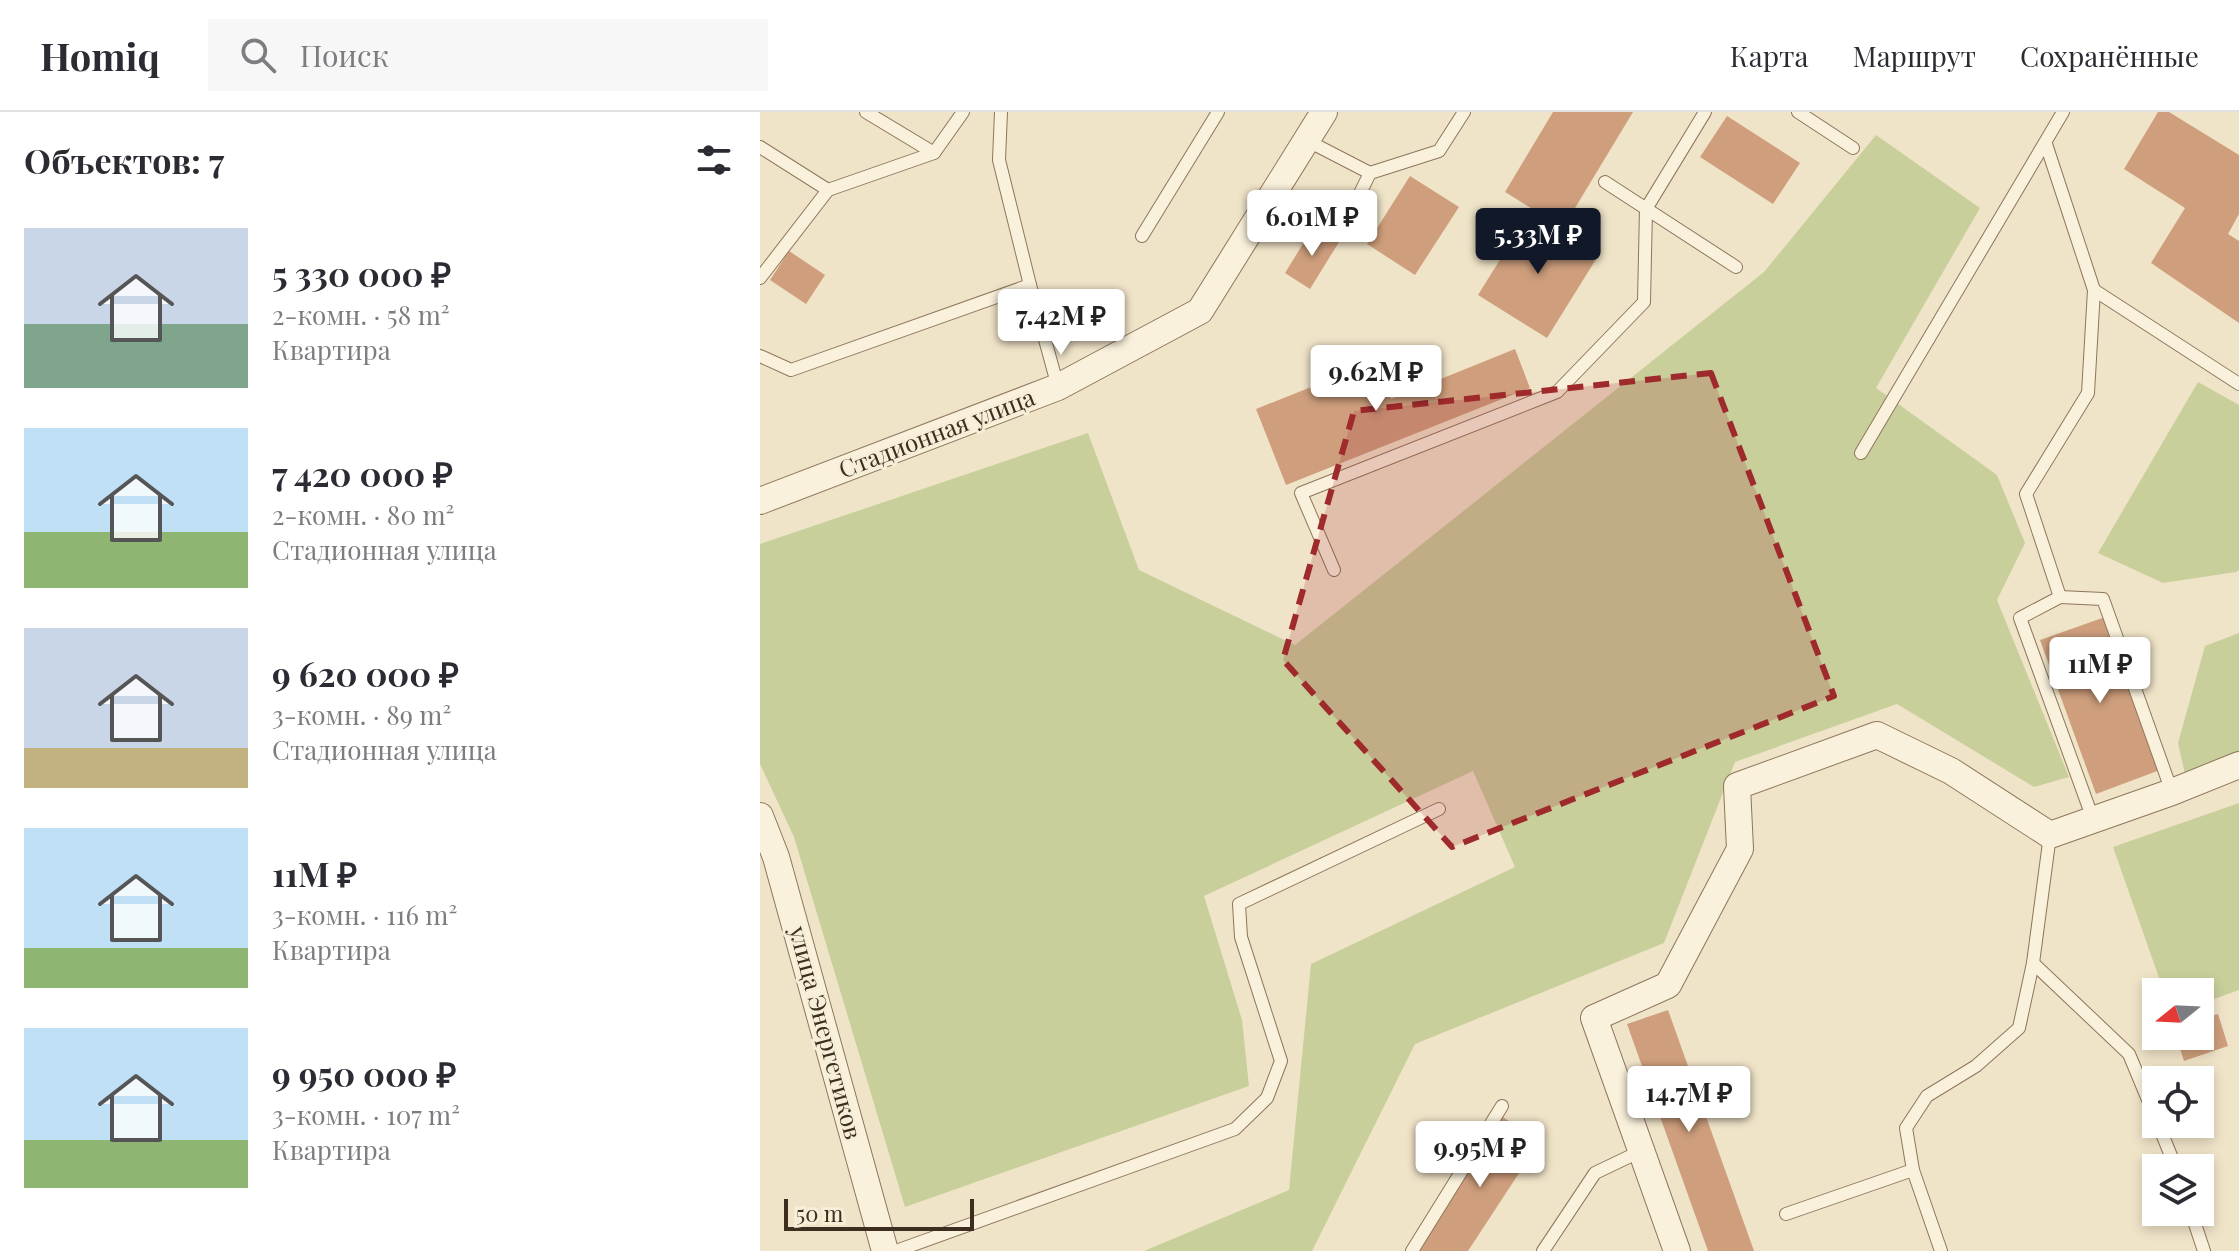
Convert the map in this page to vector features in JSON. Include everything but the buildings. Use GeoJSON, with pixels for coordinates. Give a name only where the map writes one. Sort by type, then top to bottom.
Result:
{"type":"FeatureCollection","features":[{"type":"Feature","properties":{"kind":"street","name":"Стадионная улица"},"geometry":{"type":"LineString","coordinates":[[760,501],[1058,387],[1200,311],[1315,123]]}},
{"type":"Feature","properties":{"kind":"street"},"geometry":{"type":"LineString","coordinates":[[1677,1251],[1594,1018],[1668,985],[1740,849],[1737,786],[1877,735],[1951,771],[2050,835],[2239,765]]}},
{"type":"Feature","properties":{"kind":"street","name":"улица Энергетиков"},"geometry":{"type":"LineString","coordinates":[[760,816],[768,859],[885,1251]]}},
{"type":"Feature","properties":{"kind":"lane"},"geometry":{"type":"LineString","coordinates":[[866,112],[934,153]]}},
{"type":"Feature","properties":{"kind":"lane"},"geometry":{"type":"LineString","coordinates":[[760,278],[828,190],[934,153],[963,112]]}},
{"type":"Feature","properties":{"kind":"lane"},"geometry":{"type":"LineString","coordinates":[[1001,112],[999,160],[1058,387]]}},
{"type":"Feature","properties":{"kind":"lane"},"geometry":{"type":"LineString","coordinates":[[1142,236],[1218,112]]}},
{"type":"Feature","properties":{"kind":"lane"},"geometry":{"type":"LineString","coordinates":[[1346,222],[1370,173],[1439,151],[1464,112]]}},
{"type":"Feature","properties":{"kind":"lane"},"geometry":{"type":"LineString","coordinates":[[1334,570],[1301,493],[1557,392],[1644,302],[1646,209],[1705,112]]}},
{"type":"Feature","properties":{"kind":"lane"},"geometry":{"type":"LineString","coordinates":[[1798,112],[1853,148]]}},
{"type":"Feature","properties":{"kind":"lane"},"geometry":{"type":"LineString","coordinates":[[1861,453],[2063,112]]}},
{"type":"Feature","properties":{"kind":"lane"},"geometry":{"type":"LineString","coordinates":[[1315,123],[1370,173]]}},
{"type":"Feature","properties":{"kind":"lane"},"geometry":{"type":"LineString","coordinates":[[2046,144],[2094,290],[2088,393],[2026,494],[2060,597]]}},
{"type":"Feature","properties":{"kind":"lane"},"geometry":{"type":"LineString","coordinates":[[760,147],[828,190]]}},
{"type":"Feature","properties":{"kind":"lane"},"geometry":{"type":"LineString","coordinates":[[1605,182],[1736,267]]}},
{"type":"Feature","properties":{"kind":"lane"},"geometry":{"type":"LineString","coordinates":[[760,356],[791,370],[1030,285]]}},
{"type":"Feature","properties":{"kind":"lane"},"geometry":{"type":"LineString","coordinates":[[2094,290],[2239,384]]}},
{"type":"Feature","properties":{"kind":"lane"},"geometry":{"type":"LineString","coordinates":[[2093,819],[2020,618],[2060,597],[2103,599],[2172,792]]}},
{"type":"Feature","properties":{"kind":"lane"},"geometry":{"type":"LineString","coordinates":[[896,1251],[1235,1129],[1267,1098],[1281,1061],[1241,937],[1239,904],[1439,809]]}},
{"type":"Feature","properties":{"kind":"lane"},"geometry":{"type":"LineString","coordinates":[[1941,1251],[1913,1170],[1906,1128],[1927,1096],[1976,1066],[2019,1028],[2033,963],[2050,835]]}},
{"type":"Feature","properties":{"kind":"lane"},"geometry":{"type":"LineString","coordinates":[[2033,963],[2129,1054],[2142,1085]]}},
{"type":"Feature","properties":{"kind":"lane"},"geometry":{"type":"LineString","coordinates":[[1412,1251],[1502,1106]]}},
{"type":"Feature","properties":{"kind":"lane"},"geometry":{"type":"LineString","coordinates":[[1543,1251],[1595,1173],[1641,1151]]}},
{"type":"Feature","properties":{"kind":"lane"},"geometry":{"type":"LineString","coordinates":[[1786,1214],[1913,1170]]}},
{"type":"Feature","properties":{"kind":"lane"},"geometry":{"type":"LineString","coordinates":[[2196,1226],[2204,1251]]}},
{"type":"Feature","properties":{"kind":"highlighted area"},"geometry":{"type":"Polygon","coordinates":[[[1711,373],[1834,696],[1452,847],[1283,660],[1354,411],[1711,373]]]}},
{"type":"Feature","properties":{"kind":"green space"},"geometry":{"type":"Polygon","coordinates":[[[1876,135],[1980,208],[1876,388],[1997,475],[2025,543],[1997,600],[2069,777],[2034,787],[1897,704],[1735,762],[1664,943],[1415,1044],[1312,1251],[1144,1251],[1289,1190],[1311,964],[1515,867],[1473,771],[1204,896],[1242,1020],[1249,1086],[905,1207],[794,837],[760,764],[760,544],[1088,433],[1139,570],[1295,645],[1764,272],[1876,135]]]}},
{"type":"Feature","properties":{"kind":"green space"},"geometry":{"type":"Polygon","coordinates":[[[2198,382],[2239,405],[2239,570],[2163,583],[2098,553],[2198,382]]]}},
{"type":"Feature","properties":{"kind":"green space"},"geometry":{"type":"Polygon","coordinates":[[[2239,633],[2239,753],[2185,774],[2178,743],[2205,646],[2239,633]]]}},
{"type":"Feature","properties":{"kind":"green space"},"geometry":{"type":"Polygon","coordinates":[[[2239,803],[2239,990],[2214,999],[2214,978],[2159,978],[2113,847],[2239,803]]]}}]}
